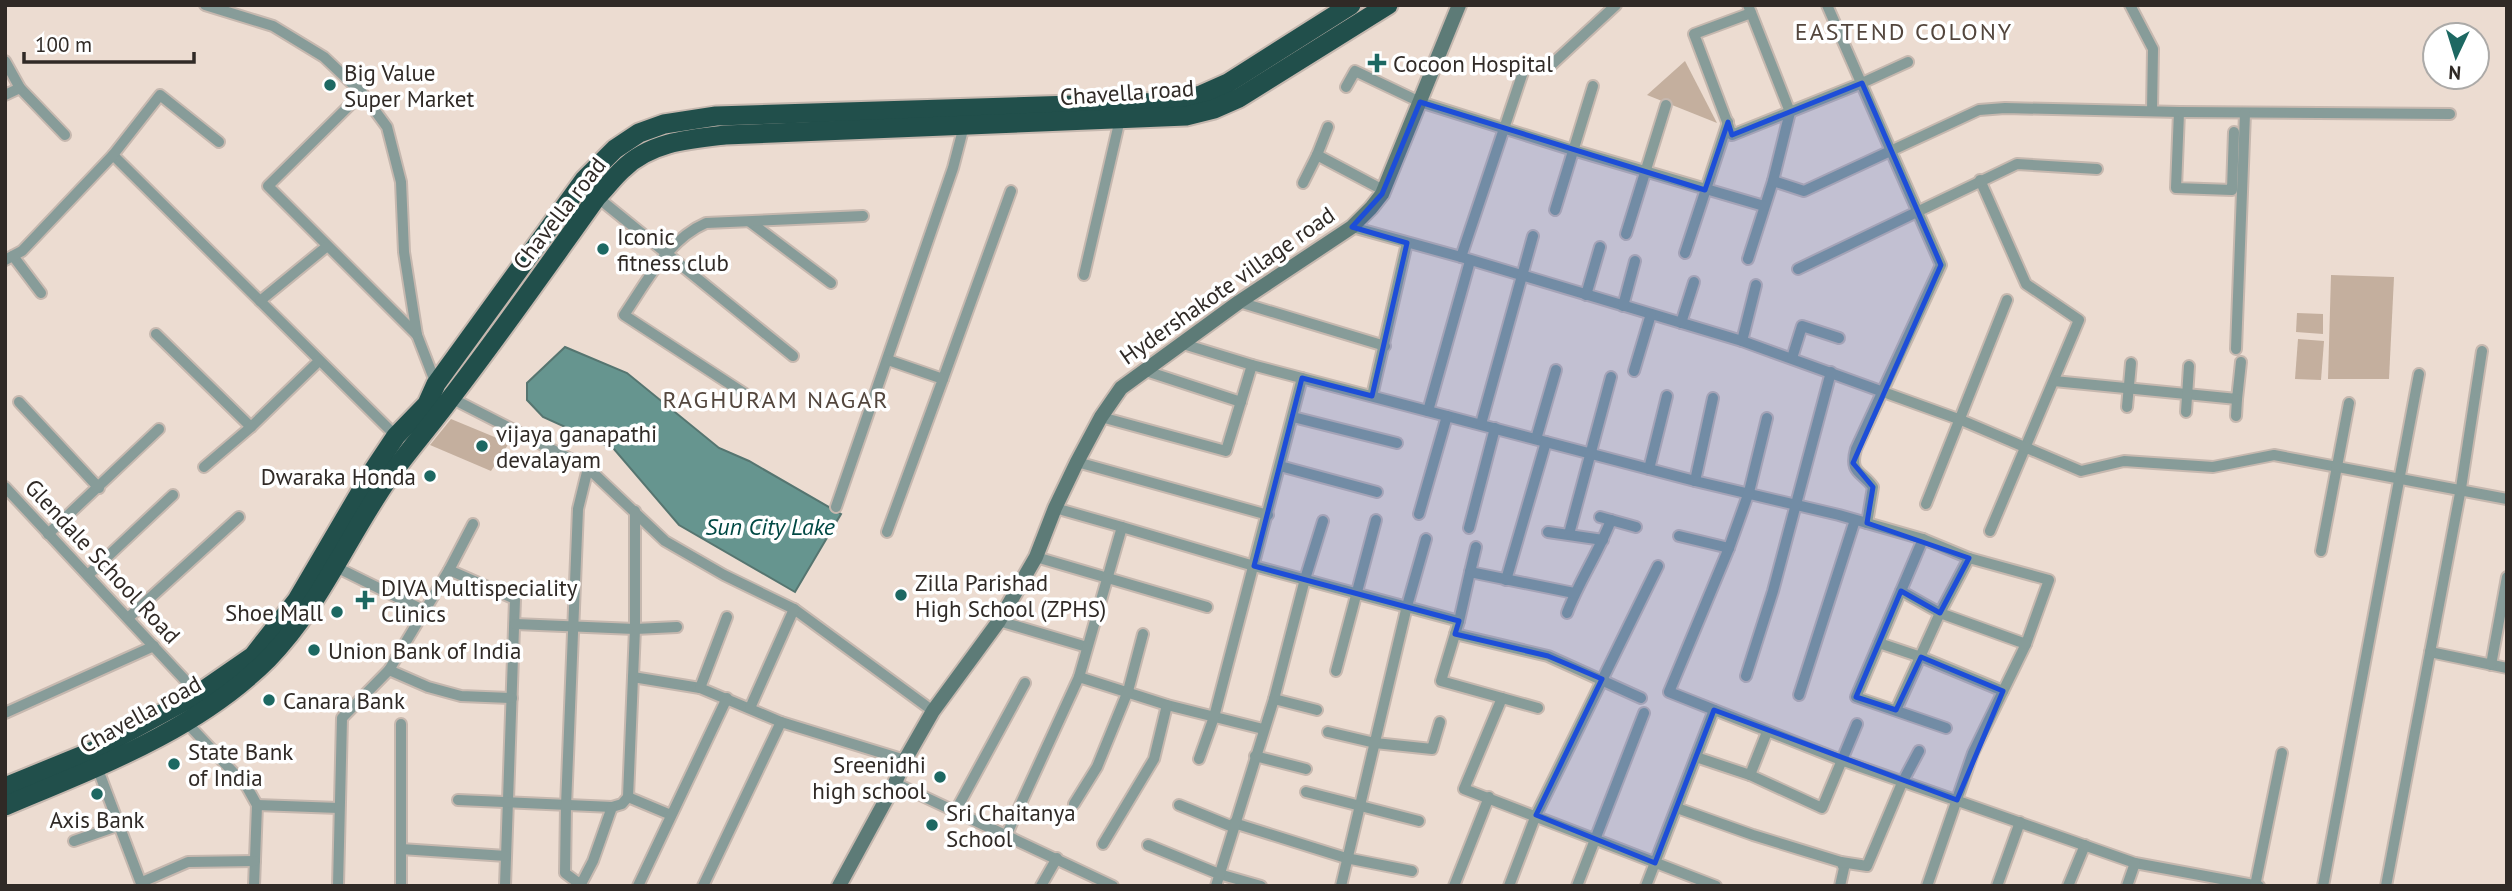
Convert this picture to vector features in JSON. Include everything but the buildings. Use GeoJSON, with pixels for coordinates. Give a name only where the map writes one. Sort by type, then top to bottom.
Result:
{"type":"FeatureCollection","features":[{"type":"Feature","properties":{"kind":"highway","name":"Chavella road"},"geometry":{"type":"LineString","coordinates":[[5,806],[97,767],[186,722],[235,687],[268,658],[307,611],[386,482],[451,398],[597,197],[624,167],[640,155],[687,139],[725,135],[1171,102],[1201,95],[1228,83],[1351,5]]}},
{"type":"Feature","properties":{"kind":"highway","name":"Chavella road"},"geometry":{"type":"LineString","coordinates":[[5,787],[93,751],[198,694],[253,656],[297,600],[396,436],[426,404],[436,384],[584,180],[615,149],[639,133],[664,124],[716,116],[1119,119],[1186,116],[1214,109],[1239,98],[1388,5]]}},
{"type":"Feature","properties":{"kind":"street"},"geometry":{"type":"LineString","coordinates":[[205,5],[272,26],[324,57],[362,93],[387,127],[401,182],[404,252],[417,335],[436,384]]}},
{"type":"Feature","properties":{"kind":"street","name":"Hydershakote village road"},"geometry":{"type":"LineString","coordinates":[[839,886],[933,711],[999,621],[1036,557],[1077,462],[1121,387],[1239,302],[1352,227],[1371,208],[1383,190],[1459,5]]}},
{"type":"Feature","properties":{"kind":"street"},"geometry":{"type":"LineString","coordinates":[[1549,67],[1616,5]]}},
{"type":"Feature","properties":{"kind":"street"},"geometry":{"type":"LineString","coordinates":[[1798,695],[1873,487],[1855,470],[1853,458],[1941,265],[1827,5]]}},
{"type":"Feature","properties":{"kind":"street"},"geometry":{"type":"LineString","coordinates":[[2130,5],[2153,49],[2152,111]]}},
{"type":"Feature","properties":{"kind":"street"},"geometry":{"type":"LineString","coordinates":[[1748,259],[1773,181],[1790,112],[1749,9],[1693,34],[1732,135],[1790,112],[1861,83],[1908,62]]}},
{"type":"Feature","properties":{"kind":"street"},"geometry":{"type":"LineString","coordinates":[[5,61],[20,88],[65,135]]}},
{"type":"Feature","properties":{"kind":"street"},"geometry":{"type":"LineString","coordinates":[[1428,411],[1465,259],[1525,66]]}},
{"type":"Feature","properties":{"kind":"street"},"geometry":{"type":"LineString","coordinates":[[1346,87],[1355,71],[1420,102],[1763,206]]}},
{"type":"Feature","properties":{"kind":"street"},"geometry":{"type":"LineString","coordinates":[[1555,210],[1593,86]]}},
{"type":"Feature","properties":{"kind":"street"},"geometry":{"type":"LineString","coordinates":[[5,95],[20,88]]}},
{"type":"Feature","properties":{"kind":"street"},"geometry":{"type":"LineString","coordinates":[[362,93],[268,186],[326,247],[417,335]]}},
{"type":"Feature","properties":{"kind":"street"},"geometry":{"type":"LineString","coordinates":[[41,293],[9,258],[22,251],[113,155],[160,95],[219,142]]}},
{"type":"Feature","properties":{"kind":"street"},"geometry":{"type":"LineString","coordinates":[[1626,234],[1666,105]]}},
{"type":"Feature","properties":{"kind":"street"},"geometry":{"type":"LineString","coordinates":[[1773,181],[1804,191],[1979,110],[2005,108],[2450,114]]}},
{"type":"Feature","properties":{"kind":"street"},"geometry":{"type":"LineString","coordinates":[[2179,112],[2176,188],[2232,190],[2234,132]]}},
{"type":"Feature","properties":{"kind":"street"},"geometry":{"type":"LineString","coordinates":[[2236,349],[2245,113]]}},
{"type":"Feature","properties":{"kind":"street"},"geometry":{"type":"LineString","coordinates":[[836,507],[888,360],[964,117]]}},
{"type":"Feature","properties":{"kind":"street"},"geometry":{"type":"LineString","coordinates":[[1084,275],[1119,119]]}},
{"type":"Feature","properties":{"kind":"street"},"geometry":{"type":"LineString","coordinates":[[1685,253],[1728,122]]}},
{"type":"Feature","properties":{"kind":"street"},"geometry":{"type":"LineString","coordinates":[[1303,183],[1328,127]]}},
{"type":"Feature","properties":{"kind":"street"},"geometry":{"type":"LineString","coordinates":[[113,155],[396,436]]}},
{"type":"Feature","properties":{"kind":"street"},"geometry":{"type":"LineString","coordinates":[[1317,155],[1383,190]]}},
{"type":"Feature","properties":{"kind":"street"},"geometry":{"type":"LineString","coordinates":[[1798,269],[2017,164],[2097,169]]}},
{"type":"Feature","properties":{"kind":"street"},"geometry":{"type":"LineString","coordinates":[[1980,180],[2026,284],[2079,320],[1990,531]]}},
{"type":"Feature","properties":{"kind":"street"},"geometry":{"type":"LineString","coordinates":[[887,532],[1011,191]]}},
{"type":"Feature","properties":{"kind":"street"},"geometry":{"type":"LineString","coordinates":[[597,197],[665,255],[793,356]]}},
{"type":"Feature","properties":{"kind":"street"},"geometry":{"type":"LineString","coordinates":[[759,403],[624,315],[665,255],[696,228],[706,223],[863,216]]}},
{"type":"Feature","properties":{"kind":"street"},"geometry":{"type":"LineString","coordinates":[[750,222],[831,283]]}},
{"type":"Feature","properties":{"kind":"street"},"geometry":{"type":"LineString","coordinates":[[1352,227],[1742,341],[1961,419],[2081,471],[2124,461],[2213,467],[2274,455],[2461,488],[2507,499]]}},
{"type":"Feature","properties":{"kind":"street"},"geometry":{"type":"LineString","coordinates":[[1481,424],[1533,236]]}},
{"type":"Feature","properties":{"kind":"street"},"geometry":{"type":"LineString","coordinates":[[1372,396],[1407,243]]}},
{"type":"Feature","properties":{"kind":"street"},"geometry":{"type":"LineString","coordinates":[[260,301],[326,247]]}},
{"type":"Feature","properties":{"kind":"street"},"geometry":{"type":"LineString","coordinates":[[1586,295],[1600,247]]}},
{"type":"Feature","properties":{"kind":"street"},"geometry":{"type":"LineString","coordinates":[[1623,306],[1635,261]]}},
{"type":"Feature","properties":{"kind":"street"},"geometry":{"type":"LineString","coordinates":[[1681,323],[1694,282]]}},
{"type":"Feature","properties":{"kind":"street"},"geometry":{"type":"LineString","coordinates":[[1742,341],[1756,285]]}},
{"type":"Feature","properties":{"kind":"street"},"geometry":{"type":"LineString","coordinates":[[1926,504],[2007,300]]}},
{"type":"Feature","properties":{"kind":"street"},"geometry":{"type":"LineString","coordinates":[[1239,302],[1385,346]]}},
{"type":"Feature","properties":{"kind":"street"},"geometry":{"type":"LineString","coordinates":[[1634,371],[1651,314]]}},
{"type":"Feature","properties":{"kind":"street"},"geometry":{"type":"LineString","coordinates":[[1792,358],[1802,326],[1839,338]]}},
{"type":"Feature","properties":{"kind":"street"},"geometry":{"type":"LineString","coordinates":[[156,334],[250,427]]}},
{"type":"Feature","properties":{"kind":"street"},"geometry":{"type":"LineString","coordinates":[[1180,343],[1252,365],[1649,469],[1861,521],[1923,539],[1969,558],[2049,580],[2025,644],[1973,753],[1927,886]]}},
{"type":"Feature","properties":{"kind":"street"},"geometry":{"type":"LineString","coordinates":[[2386,886],[2461,488],[2482,351]]}},
{"type":"Feature","properties":{"kind":"street"},"geometry":{"type":"LineString","coordinates":[[888,360],[943,379]]}},
{"type":"Feature","properties":{"kind":"street"},"geometry":{"type":"LineString","coordinates":[[204,467],[320,361]]}},
{"type":"Feature","properties":{"kind":"street"},"geometry":{"type":"LineString","coordinates":[[2236,416],[2241,362]]}},
{"type":"Feature","properties":{"kind":"street"},"geometry":{"type":"LineString","coordinates":[[2127,407],[2131,363]]}},
{"type":"Feature","properties":{"kind":"street"},"geometry":{"type":"LineString","coordinates":[[1101,417],[1226,451],[1252,365]]}},
{"type":"Feature","properties":{"kind":"street"},"geometry":{"type":"LineString","coordinates":[[2186,412],[2189,366]]}},
{"type":"Feature","properties":{"kind":"street"},"geometry":{"type":"LineString","coordinates":[[1143,370],[1241,402]]}},
{"type":"Feature","properties":{"kind":"street"},"geometry":{"type":"LineString","coordinates":[[1506,580],[1556,370]]}},
{"type":"Feature","properties":{"kind":"street"},"geometry":{"type":"LineString","coordinates":[[1745,676],[1773,591],[1831,372]]}},
{"type":"Feature","properties":{"kind":"street"},"geometry":{"type":"LineString","coordinates":[[2323,886],[2419,374]]}},
{"type":"Feature","properties":{"kind":"street"},"geometry":{"type":"LineString","coordinates":[[1569,534],[1611,377]]}},
{"type":"Feature","properties":{"kind":"street"},"geometry":{"type":"LineString","coordinates":[[1199,759],[1214,717],[1302,378]]}},
{"type":"Feature","properties":{"kind":"street"},"geometry":{"type":"LineString","coordinates":[[2054,382],[2238,399]]}},
{"type":"Feature","properties":{"kind":"street"},"geometry":{"type":"LineString","coordinates":[[1649,469],[1667,396]]}},
{"type":"Feature","properties":{"kind":"street"},"geometry":{"type":"LineString","coordinates":[[451,398],[588,468],[665,541],[724,575],[794,609],[933,711]]}},
{"type":"Feature","properties":{"kind":"street"},"geometry":{"type":"LineString","coordinates":[[1695,481],[1713,398]]}},
{"type":"Feature","properties":{"kind":"street"},"geometry":{"type":"LineString","coordinates":[[19,402],[99,488]]}},
{"type":"Feature","properties":{"kind":"street"},"geometry":{"type":"LineString","coordinates":[[2321,551],[2348,403]]}},
{"type":"Feature","properties":{"kind":"street"},"geometry":{"type":"LineString","coordinates":[[1293,416],[1397,443]]}},
{"type":"Feature","properties":{"kind":"street"},"geometry":{"type":"LineString","coordinates":[[1419,514],[1447,416]]}},
{"type":"Feature","properties":{"kind":"street"},"geometry":{"type":"LineString","coordinates":[[1767,418],[1749,492],[1729,548],[1669,692],[1902,783],[2135,863],[2257,885],[2283,753]]}},
{"type":"Feature","properties":{"kind":"street"},"geometry":{"type":"LineString","coordinates":[[1469,528],[1495,428]]}},
{"type":"Feature","properties":{"kind":"street"},"geometry":{"type":"LineString","coordinates":[[48,534],[159,429]]}},
{"type":"Feature","properties":{"kind":"street"},"geometry":{"type":"LineString","coordinates":[[1077,462],[1268,515]]}},
{"type":"Feature","properties":{"kind":"street"},"geometry":{"type":"LineString","coordinates":[[1280,466],[1377,492]]}},
{"type":"Feature","properties":{"kind":"street"},"geometry":{"type":"LineString","coordinates":[[588,468],[578,509],[566,806],[565,873],[580,885],[593,861],[612,807]]}},
{"type":"Feature","properties":{"kind":"street","name":"Glendale School Road"},"geometry":{"type":"LineString","coordinates":[[5,487],[198,694]]}},
{"type":"Feature","properties":{"kind":"street"},"geometry":{"type":"LineString","coordinates":[[88,575],[173,495]]}},
{"type":"Feature","properties":{"kind":"street"},"geometry":{"type":"LineString","coordinates":[[1055,508],[1254,566],[1459,621]]}},
{"type":"Feature","properties":{"kind":"street"},"geometry":{"type":"LineString","coordinates":[[458,800],[612,807],[622,804],[628,797],[635,629],[635,511]]}},
{"type":"Feature","properties":{"kind":"street"},"geometry":{"type":"LineString","coordinates":[[128,618],[239,517]]}},
{"type":"Feature","properties":{"kind":"street"},"geometry":{"type":"LineString","coordinates":[[1600,517],[1636,527]]}},
{"type":"Feature","properties":{"kind":"street"},"geometry":{"type":"LineString","coordinates":[[1336,671],[1376,520]]}},
{"type":"Feature","properties":{"kind":"street"},"geometry":{"type":"LineString","coordinates":[[1567,613],[1574,593],[1611,520]]}},
{"type":"Feature","properties":{"kind":"street"},"geometry":{"type":"LineString","coordinates":[[1216,886],[1274,699],[1323,521]]}},
{"type":"Feature","properties":{"kind":"street"},"geometry":{"type":"LineString","coordinates":[[338,886],[342,718],[389,670],[449,570],[473,524]]}},
{"type":"Feature","properties":{"kind":"street"},"geometry":{"type":"LineString","coordinates":[[1006,836],[1079,677],[1122,527]]}},
{"type":"Feature","properties":{"kind":"street"},"geometry":{"type":"LineString","coordinates":[[1548,532],[1603,540]]}},
{"type":"Feature","properties":{"kind":"street"},"geometry":{"type":"LineString","coordinates":[[1679,536],[1729,548]]}},
{"type":"Feature","properties":{"kind":"street"},"geometry":{"type":"LineString","coordinates":[[1340,886],[1407,606],[1426,539]]}},
{"type":"Feature","properties":{"kind":"street"},"geometry":{"type":"LineString","coordinates":[[1923,539],[1856,697],[1946,729]]}},
{"type":"Feature","properties":{"kind":"street"},"geometry":{"type":"LineString","coordinates":[[1476,547],[1459,621],[1441,681],[1538,708]]}},
{"type":"Feature","properties":{"kind":"street"},"geometry":{"type":"LineString","coordinates":[[1036,557],[1207,607]]}},
{"type":"Feature","properties":{"kind":"street"},"geometry":{"type":"LineString","coordinates":[[1896,710],[1940,613],[1969,558]]}},
{"type":"Feature","properties":{"kind":"street"},"geometry":{"type":"LineString","coordinates":[[1509,886],[1536,815],[1658,566]]}},
{"type":"Feature","properties":{"kind":"street"},"geometry":{"type":"LineString","coordinates":[[336,567],[425,611]]}},
{"type":"Feature","properties":{"kind":"street"},"geometry":{"type":"LineString","coordinates":[[449,570],[515,599],[505,886]]}},
{"type":"Feature","properties":{"kind":"street"},"geometry":{"type":"LineString","coordinates":[[1470,572],[1574,593]]}},
{"type":"Feature","properties":{"kind":"street"},"geometry":{"type":"LineString","coordinates":[[2491,665],[2507,577]]}},
{"type":"Feature","properties":{"kind":"street"},"geometry":{"type":"LineString","coordinates":[[1901,591],[1940,613],[2025,644]]}},
{"type":"Feature","properties":{"kind":"street"},"geometry":{"type":"LineString","coordinates":[[750,708],[794,609]]}},
{"type":"Feature","properties":{"kind":"street"},"geometry":{"type":"LineString","coordinates":[[700,688],[727,617]]}},
{"type":"Feature","properties":{"kind":"street"},"geometry":{"type":"LineString","coordinates":[[999,621],[1087,647]]}},
{"type":"Feature","properties":{"kind":"street"},"geometry":{"type":"LineString","coordinates":[[514,624],[635,629],[677,627]]}},
{"type":"Feature","properties":{"kind":"street"},"geometry":{"type":"LineString","coordinates":[[1074,804],[1097,767],[1128,691],[1143,634]]}},
{"type":"Feature","properties":{"kind":"street"},"geometry":{"type":"LineString","coordinates":[[1455,634],[1548,656],[1642,698]]}},
{"type":"Feature","properties":{"kind":"street"},"geometry":{"type":"LineString","coordinates":[[1879,643],[1921,657],[2003,691]]}},
{"type":"Feature","properties":{"kind":"street"},"geometry":{"type":"LineString","coordinates":[[5,713],[154,646]]}},
{"type":"Feature","properties":{"kind":"street"},"geometry":{"type":"LineString","coordinates":[[2430,652],[2507,668]]}},
{"type":"Feature","properties":{"kind":"street"},"geometry":{"type":"LineString","coordinates":[[389,670],[428,687],[461,696],[512,698]]}},
{"type":"Feature","properties":{"kind":"street"},"geometry":{"type":"LineString","coordinates":[[633,677],[700,688],[781,722],[905,760]]}},
{"type":"Feature","properties":{"kind":"street"},"geometry":{"type":"LineString","coordinates":[[1079,677],[1167,705],[1263,729]]}},
{"type":"Feature","properties":{"kind":"street"},"geometry":{"type":"LineString","coordinates":[[955,812],[1025,682]]}},
{"type":"Feature","properties":{"kind":"street"},"geometry":{"type":"LineString","coordinates":[[638,886],[727,698]]}},
{"type":"Feature","properties":{"kind":"street"},"geometry":{"type":"LineString","coordinates":[[1502,698],[1464,789],[1716,886]]}},
{"type":"Feature","properties":{"kind":"street"},"geometry":{"type":"LineString","coordinates":[[1274,699],[1317,710]]}},
{"type":"Feature","properties":{"kind":"street"},"geometry":{"type":"LineString","coordinates":[[1103,844],[1154,759],[1167,705]]}},
{"type":"Feature","properties":{"kind":"street"},"geometry":{"type":"LineString","coordinates":[[1646,886],[1714,710]]}},
{"type":"Feature","properties":{"kind":"street"},"geometry":{"type":"LineString","coordinates":[[1577,886],[1644,713]]}},
{"type":"Feature","properties":{"kind":"street"},"geometry":{"type":"LineString","coordinates":[[186,722],[247,787],[257,805],[254,886]]}},
{"type":"Feature","properties":{"kind":"street"},"geometry":{"type":"LineString","coordinates":[[703,886],[781,722]]}},
{"type":"Feature","properties":{"kind":"street"},"geometry":{"type":"LineString","coordinates":[[1328,732],[1375,743],[1432,749],[1440,722]]}},
{"type":"Feature","properties":{"kind":"street"},"geometry":{"type":"LineString","coordinates":[[401,724],[401,886]]}},
{"type":"Feature","properties":{"kind":"street"},"geometry":{"type":"LineString","coordinates":[[1696,757],[1750,775],[1822,808],[1857,724]]}},
{"type":"Feature","properties":{"kind":"street"},"geometry":{"type":"LineString","coordinates":[[1750,775],[1767,732]]}},
{"type":"Feature","properties":{"kind":"street"},"geometry":{"type":"LineString","coordinates":[[1677,808],[1840,862],[1867,866],[1902,783],[1919,751]]}},
{"type":"Feature","properties":{"kind":"street"},"geometry":{"type":"LineString","coordinates":[[1255,756],[1306,769]]}},
{"type":"Feature","properties":{"kind":"street"},"geometry":{"type":"LineString","coordinates":[[97,767],[142,884],[188,862],[256,861]]}},
{"type":"Feature","properties":{"kind":"street"},"geometry":{"type":"LineString","coordinates":[[895,783],[1113,886]]}},
{"type":"Feature","properties":{"kind":"street"},"geometry":{"type":"LineString","coordinates":[[1306,792],[1419,821]]}},
{"type":"Feature","properties":{"kind":"street"},"geometry":{"type":"LineString","coordinates":[[628,797],[671,815]]}},
{"type":"Feature","properties":{"kind":"street"},"geometry":{"type":"LineString","coordinates":[[1454,886],[1489,797]]}},
{"type":"Feature","properties":{"kind":"street"},"geometry":{"type":"LineString","coordinates":[[1180,804],[1234,825],[1346,858],[1412,872]]}},
{"type":"Feature","properties":{"kind":"street"},"geometry":{"type":"LineString","coordinates":[[257,805],[339,808]]}},
{"type":"Feature","properties":{"kind":"street"},"geometry":{"type":"LineString","coordinates":[[1997,886],[2020,822]]}},
{"type":"Feature","properties":{"kind":"street"},"geometry":{"type":"LineString","coordinates":[[74,841],[120,825]]}},
{"type":"Feature","properties":{"kind":"street"},"geometry":{"type":"LineString","coordinates":[[1148,845],[1219,874],[1261,886]]}},
{"type":"Feature","properties":{"kind":"street"},"geometry":{"type":"LineString","coordinates":[[2068,886],[2085,845]]}},
{"type":"Feature","properties":{"kind":"street"},"geometry":{"type":"LineString","coordinates":[[401,849],[506,856]]}},
{"type":"Feature","properties":{"kind":"street"},"geometry":{"type":"LineString","coordinates":[[1041,886],[1057,858]]}},
{"type":"Feature","properties":{"kind":"street"},"geometry":{"type":"LineString","coordinates":[[1840,862],[1844,868],[1840,886]]}},
{"type":"Feature","properties":{"kind":"street"},"geometry":{"type":"LineString","coordinates":[[2127,886],[2135,863]]}},
{"type":"Feature","properties":{"kind":"street"},"geometry":{"type":"LineString","coordinates":[[2189,886],[2191,873]]}},
{"type":"Feature","properties":{"kind":"street"},"geometry":{"type":"LineString","coordinates":[[1080,886],[1086,874]]}},
{"type":"Feature","properties":{"kind":"highlighted area"},"geometry":{"type":"Polygon","coordinates":[[[1862,83],[1941,265],[1853,463],[1873,487],[1867,523],[1969,558],[1940,613],[1901,591],[1856,697],[1896,710],[1921,657],[2003,691],[1957,800],[1714,710],[1655,863],[1536,815],[1602,679],[1548,656],[1455,634],[1459,621],[1254,566],[1302,378],[1372,396],[1407,243],[1352,227],[1382,194],[1420,102],[1705,190],[1728,122],[1732,135],[1862,83]]]}},
{"type":"Feature","properties":{"kind":"shaded area"},"geometry":{"type":"Polygon","coordinates":[[[1685,61],[1717,123],[1647,95],[1685,61]]]}},
{"type":"Feature","properties":{"kind":"shaded area"},"geometry":{"type":"Polygon","coordinates":[[[2331,275],[2394,277],[2389,379],[2328,379],[2331,275]]]}},
{"type":"Feature","properties":{"kind":"shaded area"},"geometry":{"type":"Polygon","coordinates":[[[2297,313],[2323,314],[2323,334],[2296,332],[2297,313]]]}},
{"type":"Feature","properties":{"kind":"shaded area"},"geometry":{"type":"Polygon","coordinates":[[[2298,339],[2324,341],[2321,380],[2295,379],[2298,339]]]}},
{"type":"Feature","properties":{"kind":"shaded area","name":"vijaya ganapathi devalayam"},"geometry":{"type":"Polygon","coordinates":[[[451,419],[509,443],[491,471],[430,445],[451,419]]]}},
{"type":"Feature","properties":{"kind":"water","name":"Sun City Lake"},"geometry":{"type":"Polygon","coordinates":[[[565,347],[627,373],[719,448],[749,461],[841,514],[795,592],[679,525],[614,449],[543,417],[527,400],[527,383],[565,347]]]}},
{"type":"Feature","properties":{"kind":"place","name":"Cocoon Hospital"},"geometry":{"type":"Point","coordinates":[1377,63]}},
{"type":"Feature","properties":{"kind":"place","name":"Big Value Super Market"},"geometry":{"type":"Point","coordinates":[330,85]}},
{"type":"Feature","properties":{"kind":"place","name":"Iconic fitness club"},"geometry":{"type":"Point","coordinates":[603,249]}},
{"type":"Feature","properties":{"kind":"place","name":"vijaya ganapathi devalayam"},"geometry":{"type":"Point","coordinates":[482,446]}},
{"type":"Feature","properties":{"kind":"place","name":"Dwaraka Honda"},"geometry":{"type":"Point","coordinates":[430,476]}},
{"type":"Feature","properties":{"kind":"place","name":"Zilla Parishad High School (ZPHS)"},"geometry":{"type":"Point","coordinates":[901,595]}},
{"type":"Feature","properties":{"kind":"place","name":"DIVA Multispeciality Clinics"},"geometry":{"type":"Point","coordinates":[365,600]}},
{"type":"Feature","properties":{"kind":"place","name":"Shoe Mall"},"geometry":{"type":"Point","coordinates":[337,612]}},
{"type":"Feature","properties":{"kind":"place","name":"Union Bank of India"},"geometry":{"type":"Point","coordinates":[314,650]}},
{"type":"Feature","properties":{"kind":"place","name":"Canara Bank"},"geometry":{"type":"Point","coordinates":[269,700]}},
{"type":"Feature","properties":{"kind":"place","name":"State Bank of India"},"geometry":{"type":"Point","coordinates":[174,764]}},
{"type":"Feature","properties":{"kind":"place","name":"Sreenidhi high school"},"geometry":{"type":"Point","coordinates":[940,777]}},
{"type":"Feature","properties":{"kind":"place","name":"Axis Bank"},"geometry":{"type":"Point","coordinates":[97,794]}},
{"type":"Feature","properties":{"kind":"place","name":"Sri Chaitanya School"},"geometry":{"type":"Point","coordinates":[932,825]}},
{"type":"Feature","properties":{"kind":"district","name":"EASTEND COLONY"},"geometry":{"type":"Point","coordinates":[1904,31]}},
{"type":"Feature","properties":{"kind":"district","name":"RAGHURAM NAGAR"},"geometry":{"type":"Point","coordinates":[776,399]}}]}
